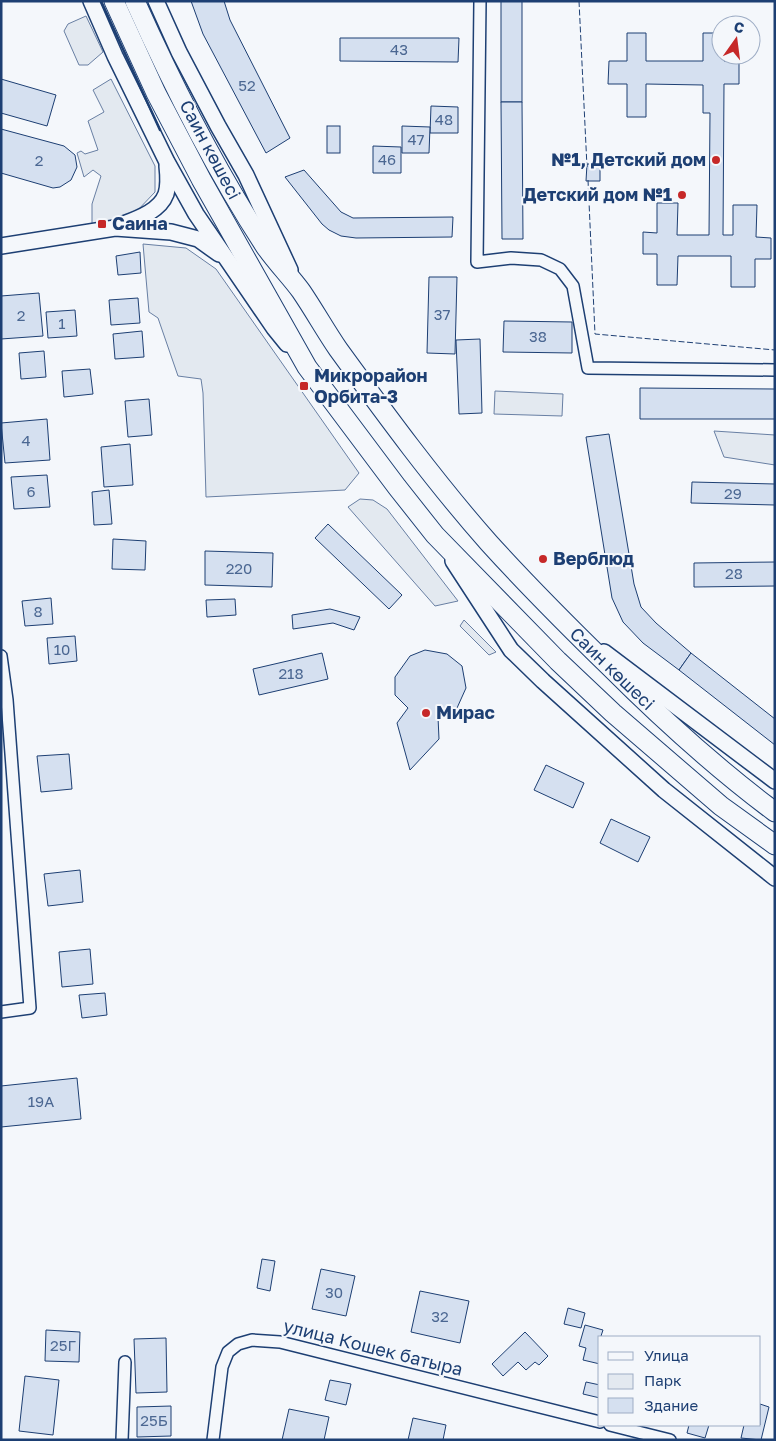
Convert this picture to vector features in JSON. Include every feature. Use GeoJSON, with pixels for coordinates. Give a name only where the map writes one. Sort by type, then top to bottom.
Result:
{"type":"FeatureCollection","features":[{"type":"Feature","properties":{"kind":"main road","name":"Саин көшесі"},"geometry":{"type":"LineString","coordinates":[[114,1],[156,93],[201,179],[307,367],[435,535],[558,661],[613,713],[721,806],[775,845]]}},
{"type":"Feature","properties":{"kind":"main road","name":"Саин көшесі"},"geometry":{"type":"LineString","coordinates":[[135,1],[162,59],[220,172],[267,250],[300,289],[336,346],[431,472],[488,542],[562,620],[672,728],[775,812]]}},
{"type":"Feature","properties":{"kind":"street"},"geometry":{"type":"LineString","coordinates":[[91,1],[115,56],[167,162],[196,214],[274,328],[307,367]]}},
{"type":"Feature","properties":{"kind":"street"},"geometry":{"type":"LineString","coordinates":[[156,1],[188,69],[246,175],[300,289]]}},
{"type":"Feature","properties":{"kind":"street"},"geometry":{"type":"LineString","coordinates":[[480,1],[477,262],[511,258],[541,260],[560,268],[573,286],[588,368],[775,370]]}},
{"type":"Feature","properties":{"kind":"street"},"geometry":{"type":"LineString","coordinates":[[115,228],[151,211],[160,204],[166,196],[168,185],[167,162]]}},
{"type":"Feature","properties":{"kind":"street"},"geometry":{"type":"LineString","coordinates":[[1,246],[115,228],[171,232],[198,239],[229,260]]}},
{"type":"Feature","properties":{"kind":"street","name":"Саин көшесі"},"geometry":{"type":"LineString","coordinates":[[435,535],[511,650],[664,790],[775,878]]}},
{"type":"Feature","properties":{"kind":"street","name":"Саин көшесі"},"geometry":{"type":"LineString","coordinates":[[562,620],[775,781]]}},
{"type":"Feature","properties":{"kind":"street"},"geometry":{"type":"LineString","coordinates":[[1,656],[7,700],[30,1008],[1,1012]]}},
{"type":"Feature","properties":{"kind":"street","name":"улица Кошек батыра"},"geometry":{"type":"LineString","coordinates":[[213,1440],[222,1367],[228,1352],[238,1344],[252,1340],[280,1342],[598,1422]]}},
{"type":"Feature","properties":{"kind":"street"},"geometry":{"type":"LineString","coordinates":[[122,1440],[126,1362]]}},
{"type":"Feature","properties":{"kind":"street"},"geometry":{"type":"LineString","coordinates":[[614,1426],[670,1440]]}},
{"type":"Feature","properties":{"kind":"green space"},"geometry":{"type":"Polygon","coordinates":[[[86,16],[103,52],[88,65],[79,65],[64,31],[68,24],[86,16]]]}},
{"type":"Feature","properties":{"kind":"green space"},"geometry":{"type":"Polygon","coordinates":[[[111,79],[155,166],[155,192],[136,212],[114,224],[92,226],[92,204],[101,176],[93,170],[84,177],[77,153],[81,151],[85,154],[98,150],[88,121],[104,112],[93,90],[111,79]]]}},
{"type":"Feature","properties":{"kind":"green space"},"geometry":{"type":"Polygon","coordinates":[[[143,244],[186,248],[216,269],[359,473],[345,490],[206,497],[201,379],[178,376],[158,318],[149,312],[143,244]]]}},
{"type":"Feature","properties":{"kind":"green space"},"geometry":{"type":"Polygon","coordinates":[[[495,391],[563,394],[562,416],[494,414],[495,391]]]}},
{"type":"Feature","properties":{"kind":"green space"},"geometry":{"type":"Polygon","coordinates":[[[714,431],[775,435],[775,465],[724,457],[714,431]]]}},
{"type":"Feature","properties":{"kind":"green space"},"geometry":{"type":"Polygon","coordinates":[[[360,499],[373,500],[387,509],[458,601],[435,606],[348,507],[360,499]]]}},
{"type":"Feature","properties":{"kind":"green space"},"geometry":{"type":"Polygon","coordinates":[[[464,620],[496,652],[489,655],[460,626],[464,620]]]}},
{"type":"Feature","properties":{"kind":"building"},"geometry":{"type":"Polygon","coordinates":[[[191,1],[224,1],[230,20],[290,138],[266,153],[203,34],[191,1]]]}},
{"type":"Feature","properties":{"kind":"building"},"geometry":{"type":"Polygon","coordinates":[[[501,1],[522,1],[522,102],[501,102],[501,1]]]}},
{"type":"Feature","properties":{"kind":"building","name":"№1, Детский дом"},"geometry":{"type":"Polygon","coordinates":[[[627,33],[646,33],[646,61],[703,61],[703,33],[711,33],[711,65],[739,65],[739,84],[724,84],[723,235],[733,235],[733,205],[757,205],[756,237],[771,238],[771,259],[755,259],[755,287],[731,287],[731,256],[678,256],[677,285],[657,285],[657,254],[643,254],[643,232],[657,233],[657,203],[678,203],[677,235],[709,235],[710,113],[703,113],[703,85],[646,84],[646,117],[627,117],[627,84],[608,84],[609,61],[627,61],[627,33]]]}},
{"type":"Feature","properties":{"kind":"building"},"geometry":{"type":"Polygon","coordinates":[[[340,38],[459,38],[458,62],[340,61],[340,38]]]}},
{"type":"Feature","properties":{"kind":"building"},"geometry":{"type":"Polygon","coordinates":[[[1,79],[56,95],[47,126],[1,113],[1,79]]]}},
{"type":"Feature","properties":{"kind":"building"},"geometry":{"type":"Polygon","coordinates":[[[501,102],[522,102],[523,239],[502,239],[501,102]]]}},
{"type":"Feature","properties":{"kind":"building"},"geometry":{"type":"Polygon","coordinates":[[[431,106],[458,107],[458,133],[430,133],[431,106]]]}},
{"type":"Feature","properties":{"kind":"building"},"geometry":{"type":"Polygon","coordinates":[[[327,126],[340,126],[340,153],[327,153],[327,126]]]}},
{"type":"Feature","properties":{"kind":"building"},"geometry":{"type":"Polygon","coordinates":[[[402,126],[430,127],[429,153],[402,153],[402,126]]]}},
{"type":"Feature","properties":{"kind":"building"},"geometry":{"type":"Polygon","coordinates":[[[1,129],[64,146],[75,155],[77,167],[71,180],[60,187],[53,188],[1,173],[1,129]]]}},
{"type":"Feature","properties":{"kind":"building"},"geometry":{"type":"Polygon","coordinates":[[[373,146],[401,147],[401,173],[373,173],[373,146]]]}},
{"type":"Feature","properties":{"kind":"building"},"geometry":{"type":"Polygon","coordinates":[[[587,164],[600,164],[600,181],[586,181],[587,164]]]}},
{"type":"Feature","properties":{"kind":"building"},"geometry":{"type":"Polygon","coordinates":[[[304,170],[341,212],[353,218],[453,217],[452,237],[356,238],[341,236],[322,224],[285,177],[304,170]]]}},
{"type":"Feature","properties":{"kind":"building"},"geometry":{"type":"Polygon","coordinates":[[[140,252],[141,273],[118,275],[116,256],[140,252]]]}},
{"type":"Feature","properties":{"kind":"building"},"geometry":{"type":"Polygon","coordinates":[[[429,277],[457,277],[455,354],[427,353],[429,277]]]}},
{"type":"Feature","properties":{"kind":"building"},"geometry":{"type":"Polygon","coordinates":[[[39,293],[43,336],[1,339],[1,296],[39,293]]]}},
{"type":"Feature","properties":{"kind":"building"},"geometry":{"type":"Polygon","coordinates":[[[138,298],[140,323],[111,325],[109,300],[138,298]]]}},
{"type":"Feature","properties":{"kind":"building"},"geometry":{"type":"Polygon","coordinates":[[[75,310],[77,336],[48,338],[46,312],[75,310]]]}},
{"type":"Feature","properties":{"kind":"building"},"geometry":{"type":"Polygon","coordinates":[[[504,321],[572,322],[572,353],[503,352],[504,321]]]}},
{"type":"Feature","properties":{"kind":"building"},"geometry":{"type":"Polygon","coordinates":[[[142,331],[144,357],[115,359],[113,334],[142,331]]]}},
{"type":"Feature","properties":{"kind":"building"},"geometry":{"type":"Polygon","coordinates":[[[480,339],[482,413],[459,414],[456,340],[480,339]]]}},
{"type":"Feature","properties":{"kind":"building"},"geometry":{"type":"Polygon","coordinates":[[[44,351],[46,377],[21,379],[19,353],[44,351]]]}},
{"type":"Feature","properties":{"kind":"building"},"geometry":{"type":"Polygon","coordinates":[[[90,369],[93,394],[64,397],[62,371],[90,369]]]}},
{"type":"Feature","properties":{"kind":"building"},"geometry":{"type":"Polygon","coordinates":[[[640,388],[775,389],[775,419],[640,419],[640,388]]]}},
{"type":"Feature","properties":{"kind":"building"},"geometry":{"type":"Polygon","coordinates":[[[149,399],[152,435],[128,437],[125,401],[149,399]]]}},
{"type":"Feature","properties":{"kind":"building"},"geometry":{"type":"Polygon","coordinates":[[[47,419],[50,460],[5,463],[1,423],[47,419]]]}},
{"type":"Feature","properties":{"kind":"building"},"geometry":{"type":"Polygon","coordinates":[[[609,434],[634,584],[641,607],[656,623],[691,653],[679,670],[643,643],[623,622],[612,598],[586,437],[609,434]]]}},
{"type":"Feature","properties":{"kind":"building"},"geometry":{"type":"Polygon","coordinates":[[[130,444],[133,485],[104,487],[101,447],[130,444]]]}},
{"type":"Feature","properties":{"kind":"building"},"geometry":{"type":"Polygon","coordinates":[[[47,475],[50,507],[14,509],[11,477],[47,475]]]}},
{"type":"Feature","properties":{"kind":"building"},"geometry":{"type":"Polygon","coordinates":[[[692,482],[775,484],[775,505],[691,503],[692,482]]]}},
{"type":"Feature","properties":{"kind":"building"},"geometry":{"type":"Polygon","coordinates":[[[109,490],[112,524],[94,525],[92,492],[109,490]]]}},
{"type":"Feature","properties":{"kind":"building"},"geometry":{"type":"Polygon","coordinates":[[[328,524],[402,595],[389,609],[315,538],[328,524]]]}},
{"type":"Feature","properties":{"kind":"building"},"geometry":{"type":"Polygon","coordinates":[[[113,539],[146,541],[145,570],[112,569],[113,539]]]}},
{"type":"Feature","properties":{"kind":"building"},"geometry":{"type":"Polygon","coordinates":[[[205,551],[273,553],[272,587],[205,585],[205,551]]]}},
{"type":"Feature","properties":{"kind":"building"},"geometry":{"type":"Polygon","coordinates":[[[775,562],[775,586],[694,587],[694,563],[775,562]]]}},
{"type":"Feature","properties":{"kind":"building"},"geometry":{"type":"Polygon","coordinates":[[[51,598],[53,624],[25,626],[22,601],[51,598]]]}},
{"type":"Feature","properties":{"kind":"building"},"geometry":{"type":"Polygon","coordinates":[[[235,599],[236,615],[207,617],[206,600],[235,599]]]}},
{"type":"Feature","properties":{"kind":"building"},"geometry":{"type":"Polygon","coordinates":[[[330,609],[360,617],[354,630],[333,623],[293,629],[292,615],[330,609]]]}},
{"type":"Feature","properties":{"kind":"building"},"geometry":{"type":"Polygon","coordinates":[[[75,636],[77,661],[49,664],[47,638],[75,636]]]}},
{"type":"Feature","properties":{"kind":"building","name":"Мирас"},"geometry":{"type":"Polygon","coordinates":[[[425,650],[447,654],[462,666],[466,688],[457,708],[438,717],[439,739],[410,770],[397,723],[408,708],[395,695],[395,677],[410,656],[425,650]]]}},
{"type":"Feature","properties":{"kind":"building"},"geometry":{"type":"Polygon","coordinates":[[[322,653],[328,679],[259,695],[253,669],[322,653]]]}},
{"type":"Feature","properties":{"kind":"building"},"geometry":{"type":"Polygon","coordinates":[[[691,653],[775,719],[775,745],[679,670],[691,653]]]}},
{"type":"Feature","properties":{"kind":"building"},"geometry":{"type":"Polygon","coordinates":[[[69,754],[72,789],[41,792],[37,756],[69,754]]]}},
{"type":"Feature","properties":{"kind":"building"},"geometry":{"type":"Polygon","coordinates":[[[546,765],[584,783],[573,808],[534,790],[546,765]]]}},
{"type":"Feature","properties":{"kind":"building"},"geometry":{"type":"Polygon","coordinates":[[[611,819],[650,837],[638,862],[600,843],[611,819]]]}},
{"type":"Feature","properties":{"kind":"building"},"geometry":{"type":"Polygon","coordinates":[[[80,870],[83,902],[48,906],[44,874],[80,870]]]}},
{"type":"Feature","properties":{"kind":"building"},"geometry":{"type":"Polygon","coordinates":[[[90,949],[93,984],[62,987],[59,952],[90,949]]]}},
{"type":"Feature","properties":{"kind":"building"},"geometry":{"type":"Polygon","coordinates":[[[105,993],[107,1015],[82,1018],[79,995],[105,993]]]}},
{"type":"Feature","properties":{"kind":"building"},"geometry":{"type":"Polygon","coordinates":[[[77,1078],[81,1119],[1,1127],[1,1086],[77,1078]]]}},
{"type":"Feature","properties":{"kind":"building"},"geometry":{"type":"Polygon","coordinates":[[[262,1259],[275,1261],[270,1291],[257,1288],[262,1259]]]}},
{"type":"Feature","properties":{"kind":"building"},"geometry":{"type":"Polygon","coordinates":[[[321,1269],[355,1276],[346,1316],[312,1309],[321,1269]]]}},
{"type":"Feature","properties":{"kind":"building"},"geometry":{"type":"Polygon","coordinates":[[[420,1291],[469,1301],[460,1343],[411,1332],[420,1291]]]}},
{"type":"Feature","properties":{"kind":"building"},"geometry":{"type":"Polygon","coordinates":[[[568,1308],[585,1313],[581,1328],[564,1324],[568,1308]]]}},
{"type":"Feature","properties":{"kind":"building"},"geometry":{"type":"Polygon","coordinates":[[[585,1325],[603,1330],[601,1336],[598,1336],[598,1364],[583,1360],[586,1348],[579,1346],[585,1325]]]}},
{"type":"Feature","properties":{"kind":"building"},"geometry":{"type":"Polygon","coordinates":[[[46,1330],[80,1332],[79,1362],[45,1361],[46,1330]]]}},
{"type":"Feature","properties":{"kind":"building"},"geometry":{"type":"Polygon","coordinates":[[[525,1332],[548,1356],[539,1365],[535,1362],[526,1370],[518,1362],[503,1376],[492,1364],[525,1332]]]}},
{"type":"Feature","properties":{"kind":"building"},"geometry":{"type":"Polygon","coordinates":[[[166,1338],[167,1392],[136,1393],[134,1339],[166,1338]]]}},
{"type":"Feature","properties":{"kind":"building"},"geometry":{"type":"Polygon","coordinates":[[[25,1376],[59,1380],[53,1435],[19,1431],[25,1376]]]}},
{"type":"Feature","properties":{"kind":"building"},"geometry":{"type":"Polygon","coordinates":[[[330,1380],[351,1384],[346,1405],[325,1400],[330,1380]]]}},
{"type":"Feature","properties":{"kind":"building"},"geometry":{"type":"Polygon","coordinates":[[[586,1382],[598,1385],[598,1398],[583,1394],[586,1382]]]}},
{"type":"Feature","properties":{"kind":"building"},"geometry":{"type":"Polygon","coordinates":[[[761,1404],[769,1407],[761,1440],[741,1438],[744,1426],[761,1426],[761,1404]]]}},
{"type":"Feature","properties":{"kind":"building"},"geometry":{"type":"Polygon","coordinates":[[[171,1406],[171,1436],[137,1437],[137,1407],[171,1406]]]}},
{"type":"Feature","properties":{"kind":"building"},"geometry":{"type":"Polygon","coordinates":[[[289,1409],[329,1417],[324,1440],[282,1440],[289,1409]]]}},
{"type":"Feature","properties":{"kind":"building"},"geometry":{"type":"Polygon","coordinates":[[[413,1418],[446,1425],[443,1440],[408,1440],[413,1418]]]}},
{"type":"Feature","properties":{"kind":"building"},"geometry":{"type":"Polygon","coordinates":[[[689,1426],[709,1426],[705,1438],[687,1433],[689,1426]]]}},
{"type":"Feature","properties":{"kind":"fence"},"geometry":{"type":"LineString","coordinates":[[579,1],[587,167]]}},
{"type":"Feature","properties":{"kind":"fence"},"geometry":{"type":"LineString","coordinates":[[588,180],[595,334],[775,350]]}},
{"type":"Feature","properties":{"kind":"wall"},"geometry":{"type":"LineString","coordinates":[[101,1],[160,130]]}},
{"type":"Feature","properties":{"kind":"place","name":"№1, Детский дом"},"geometry":{"type":"Point","coordinates":[716,160]}},
{"type":"Feature","properties":{"kind":"place","name":"Детский дом №1"},"geometry":{"type":"Point","coordinates":[682,195]}},
{"type":"Feature","properties":{"kind":"place","name":"Саина"},"geometry":{"type":"Point","coordinates":[102,224]}},
{"type":"Feature","properties":{"kind":"place","name":"Микрорайон Орбита-3"},"geometry":{"type":"Point","coordinates":[304,386]}},
{"type":"Feature","properties":{"kind":"place","name":"Верблюд"},"geometry":{"type":"Point","coordinates":[543,559]}},
{"type":"Feature","properties":{"kind":"place","name":"Мирас"},"geometry":{"type":"Point","coordinates":[426,713]}}]}
